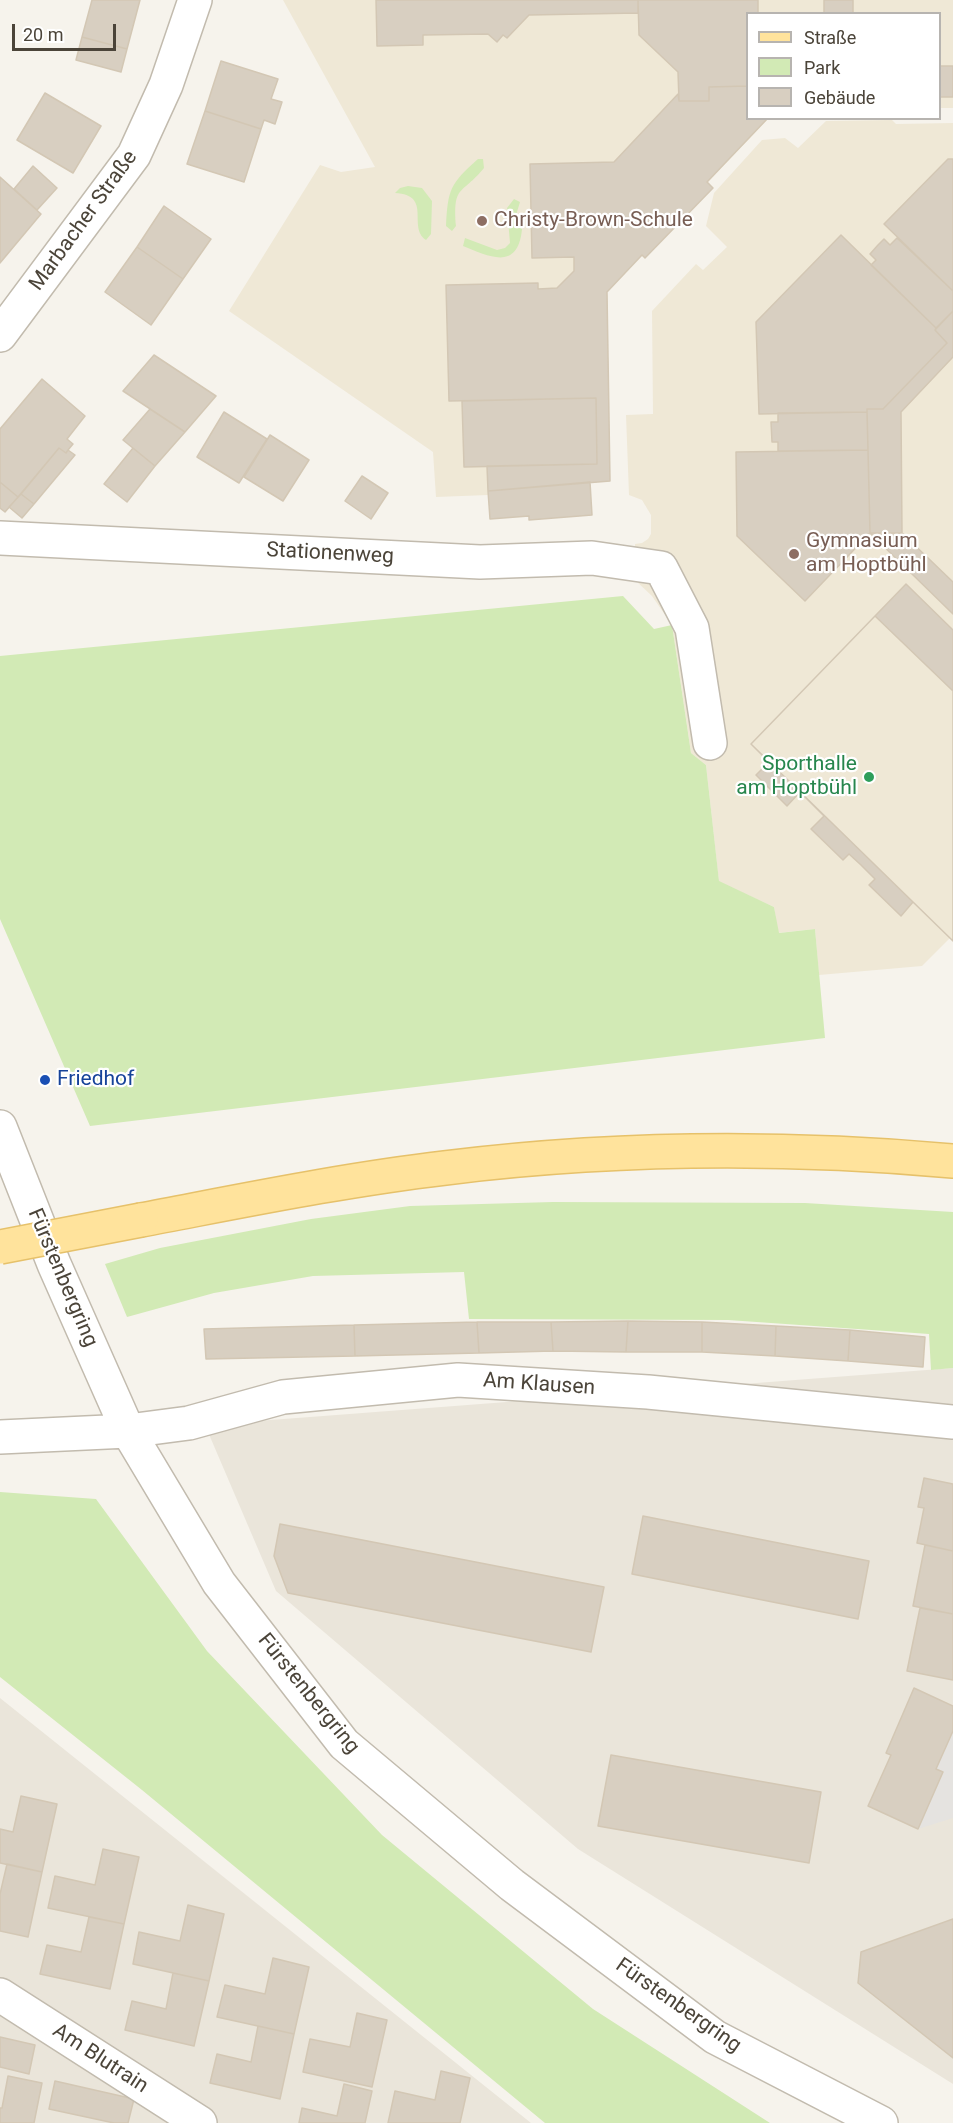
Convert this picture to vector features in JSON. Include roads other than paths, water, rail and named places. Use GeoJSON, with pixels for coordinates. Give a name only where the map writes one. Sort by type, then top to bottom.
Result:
{"type":"FeatureCollection","features":[{"type":"Feature","properties":{"kind":"main road"},"geometry":{"type":"LineString","coordinates":[[0,1247],[345,1182],[445,1168],[546,1158],[646,1152],[748,1150],[828,1152],[953,1161]]}},
{"type":"Feature","properties":{"kind":"street","name":"Marbacher Straße"},"geometry":{"type":"LineString","coordinates":[[0,335],[134,155],[166,85],[195,0]]}},
{"type":"Feature","properties":{"kind":"street","name":"Stationenweg"},"geometry":{"type":"LineString","coordinates":[[0,538],[480,562],[592,558],[660,568],[692,628],[710,743]]}},
{"type":"Feature","properties":{"kind":"street","name":"Fürstenbergring"},"geometry":{"type":"LineString","coordinates":[[0,1127],[54,1264],[128,1431],[219,1583],[344,1744],[512,1885],[715,2037],[881,2123]]}},
{"type":"Feature","properties":{"kind":"street","name":"Am Klausen"},"geometry":{"type":"LineString","coordinates":[[0,1437],[128,1431],[189,1423],[283,1397],[458,1380],[648,1392],[953,1422]]}},
{"type":"Feature","properties":{"kind":"street","name":"Am Blutrain"},"geometry":{"type":"LineString","coordinates":[[0,1995],[200,2123]]}},
{"type":"Feature","properties":{"kind":"place","name":"Christy-Brown-Schule"},"geometry":{"type":"Point","coordinates":[482,221]}},
{"type":"Feature","properties":{"kind":"place","name":"Gymnasium am Hoptbühl"},"geometry":{"type":"Point","coordinates":[794,554]}},
{"type":"Feature","properties":{"kind":"place","name":"Sporthalle am Hoptbühl"},"geometry":{"type":"Point","coordinates":[869,777]}},
{"type":"Feature","properties":{"kind":"place","name":"Friedhof"},"geometry":{"type":"Point","coordinates":[45,1080]}}]}
